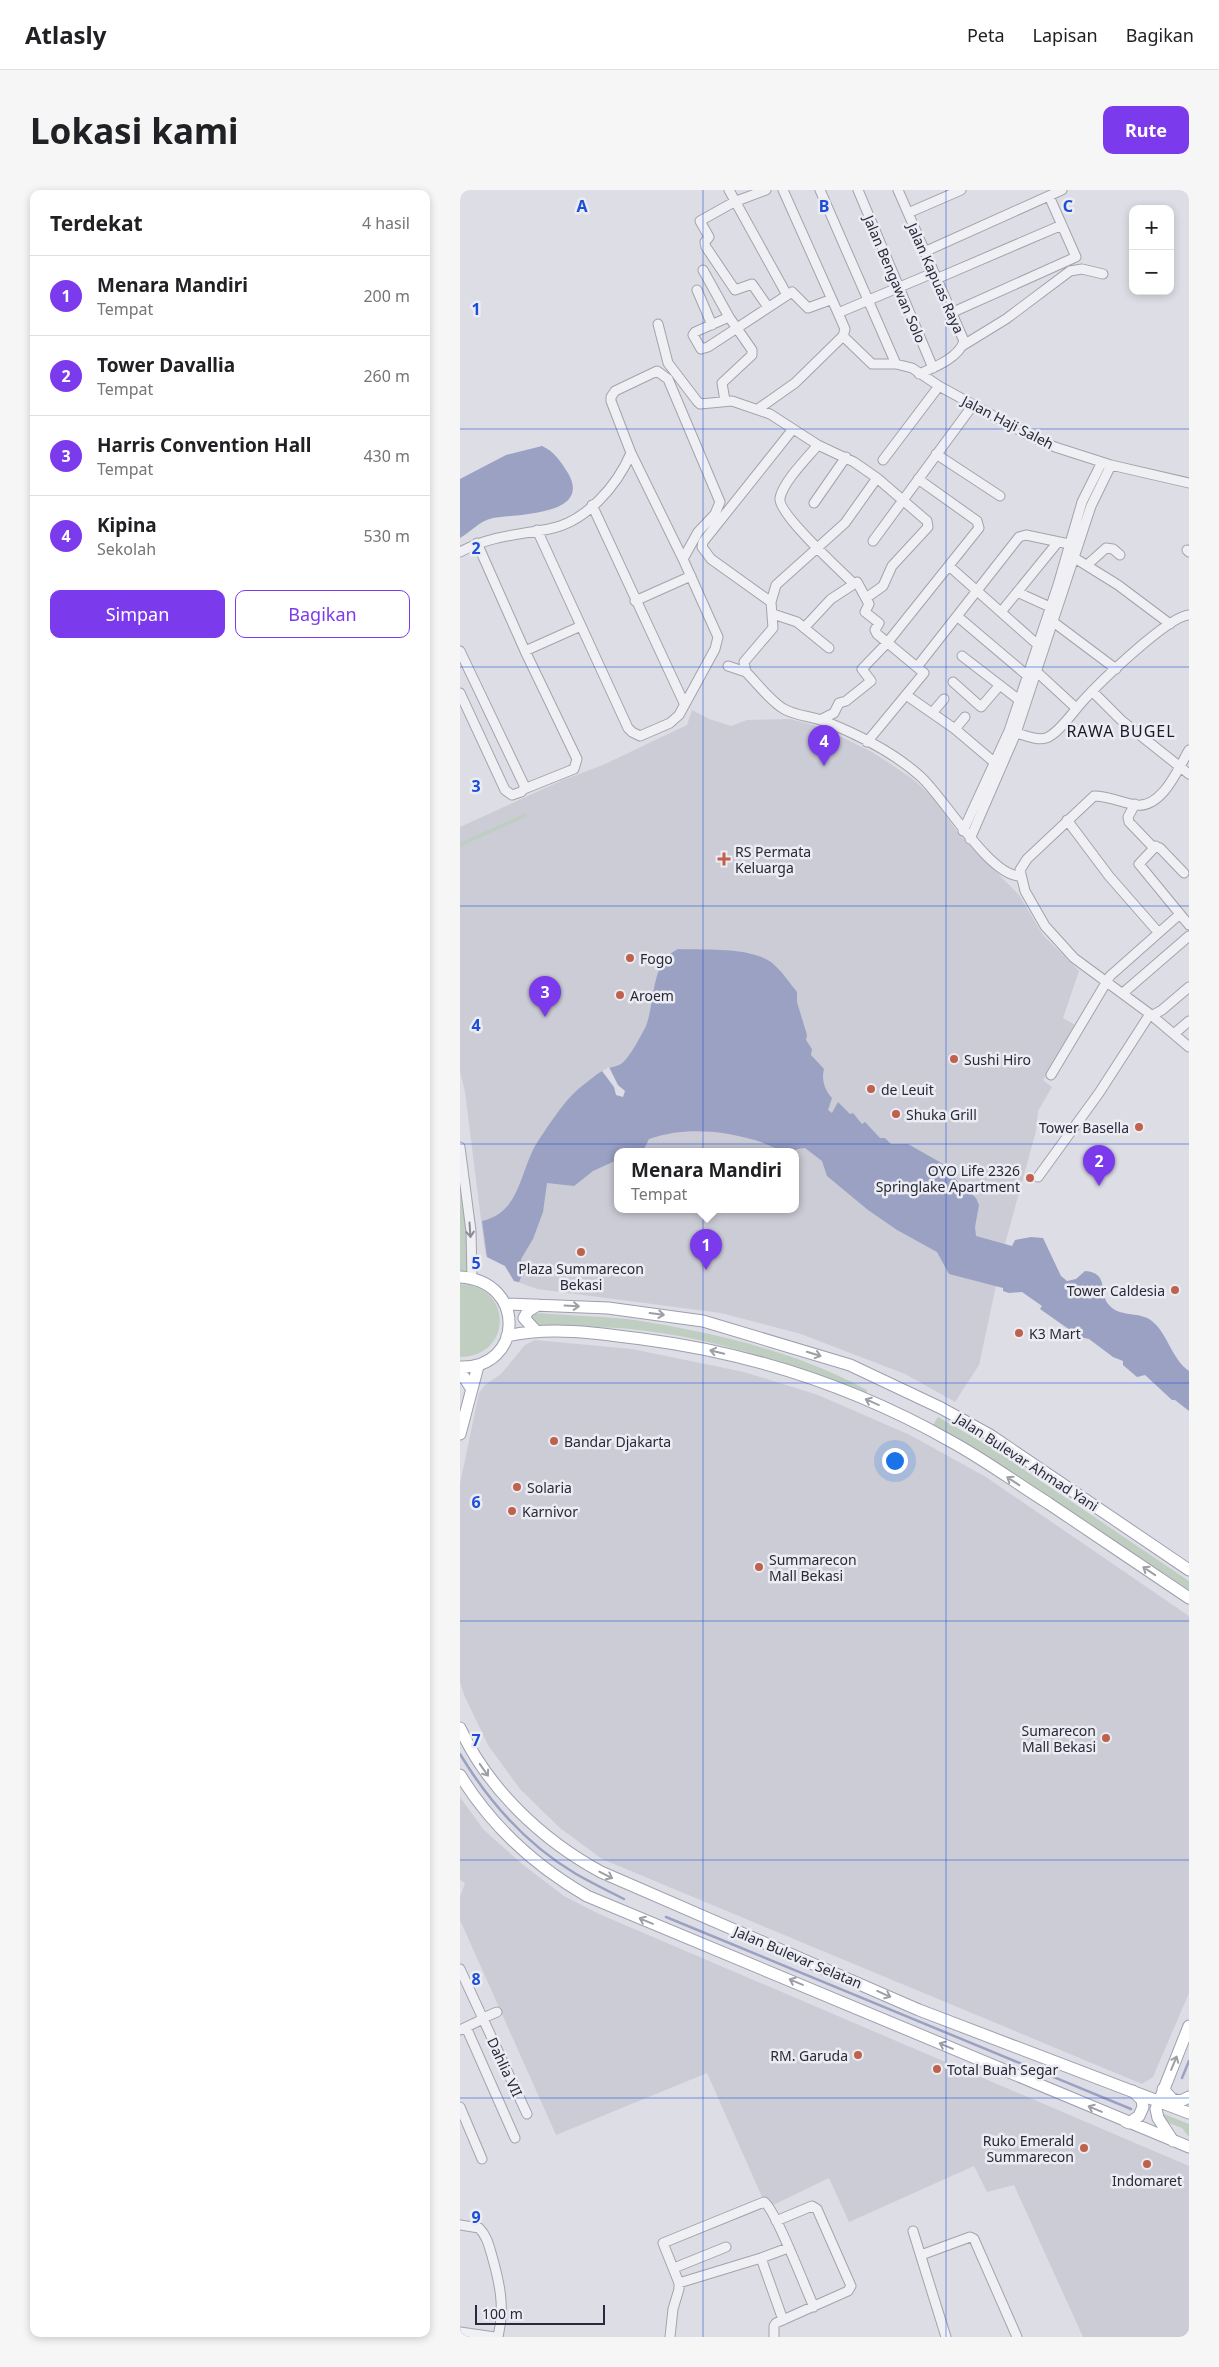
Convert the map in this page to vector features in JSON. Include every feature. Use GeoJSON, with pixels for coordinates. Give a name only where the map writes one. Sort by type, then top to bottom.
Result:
{"type":"FeatureCollection","features":[{"type":"Feature","properties":{"kind":"main road"},"geometry":{"type":"LineString","coordinates":[[460,1367],[478,1366],[497,1354],[507,1336],[509,1320],[505,1304],[498,1292],[486,1282],[466,1277]]}},
{"type":"Feature","properties":{"kind":"main road","name":"Jalan Bulevar Ahmad Yani"},"geometry":{"type":"LineString","coordinates":[[505,1304],[608,1308],[703,1321],[850,1365],[941,1408],[990,1435],[1189,1570]]}},
{"type":"Feature","properties":{"kind":"main road"},"geometry":{"type":"LineString","coordinates":[[536,1331],[524,1318],[528,1312],[538,1305]]}},
{"type":"Feature","properties":{"kind":"main road","name":"Jalan Bulevar Ahmad Yani"},"geometry":{"type":"LineString","coordinates":[[507,1336],[536,1331],[609,1334],[713,1350],[786,1371],[854,1394],[954,1442],[1189,1598]]}},
{"type":"Feature","properties":{"kind":"main road"},"geometry":{"type":"LineString","coordinates":[[460,1434],[478,1366]]}},
{"type":"Feature","properties":{"kind":"main road"},"geometry":{"type":"LineString","coordinates":[[460,1376],[464,1377],[471,1388]]}},
{"type":"Feature","properties":{"kind":"main road","name":"Jalan Bulevar Selatan"},"geometry":{"type":"LineString","coordinates":[[460,1728],[468,1747],[507,1798],[551,1840],[577,1859],[624,1883],[919,2010],[1187,2112]]}},
{"type":"Feature","properties":{"kind":"main road","name":"Jalan Bulevar Selatan"},"geometry":{"type":"LineString","coordinates":[[460,1775],[488,1815],[507,1836],[546,1869],[587,1896],[1189,2148]]}},
{"type":"Feature","properties":{"kind":"main road"},"geometry":{"type":"LineString","coordinates":[[1173,2141],[1158,2118],[1156,2109],[1189,2026]]}},
{"type":"Feature","properties":{"kind":"main road"},"geometry":{"type":"LineString","coordinates":[[1163,2089],[1172,2099],[1181,2102],[1189,2098]]}},
{"type":"Feature","properties":{"kind":"main road"},"geometry":{"type":"LineString","coordinates":[[1121,2120],[1129,2123],[1136,2119],[1143,2107],[1142,2100],[1132,2090]]}},
{"type":"Feature","properties":{"kind":"main road"},"geometry":{"type":"LineString","coordinates":[[1187,2112],[1189,2098]]}},
{"type":"Feature","properties":{"kind":"street"},"geometry":{"type":"LineString","coordinates":[[729,190],[787,295]]}},
{"type":"Feature","properties":{"kind":"street"},"geometry":{"type":"LineString","coordinates":[[766,190],[734,202],[700,220],[710,237],[705,243],[735,290],[752,284],[768,307]]}},
{"type":"Feature","properties":{"kind":"street"},"geometry":{"type":"LineString","coordinates":[[758,409],[795,383],[842,336],[845,329],[830,300],[783,190]]}},
{"type":"Feature","properties":{"kind":"street"},"geometry":{"type":"LineString","coordinates":[[820,190],[896,364]]}},
{"type":"Feature","properties":{"kind":"street","name":"Jalan Bengawan Solo"},"geometry":{"type":"LineString","coordinates":[[858,190],[933,368]]}},
{"type":"Feature","properties":{"kind":"street","name":"Jalan Kapuas Raya"},"geometry":{"type":"LineString","coordinates":[[898,190],[964,341],[962,346],[933,368],[918,374]]}},
{"type":"Feature","properties":{"kind":"street"},"geometry":{"type":"LineString","coordinates":[[908,213],[961,190]]}},
{"type":"Feature","properties":{"kind":"street"},"geometry":{"type":"LineString","coordinates":[[924,252],[1062,190]]}},
{"type":"Feature","properties":{"kind":"street"},"geometry":{"type":"LineString","coordinates":[[951,313],[1074,258],[1076,255],[1049,196]]}},
{"type":"Feature","properties":{"kind":"street"},"geometry":{"type":"LineString","coordinates":[[838,313],[1062,226]]}},
{"type":"Feature","properties":{"kind":"street"},"geometry":{"type":"LineString","coordinates":[[962,346],[1006,319],[1070,271],[1082,269],[1103,274]]}},
{"type":"Feature","properties":{"kind":"street"},"geometry":{"type":"LineString","coordinates":[[703,270],[729,317],[753,353],[722,383],[725,401]]}},
{"type":"Feature","properties":{"kind":"street"},"geometry":{"type":"LineString","coordinates":[[697,290],[712,325]]}},
{"type":"Feature","properties":{"kind":"street"},"geometry":{"type":"LineString","coordinates":[[729,317],[694,334],[701,349],[794,292],[810,308],[830,300]]}},
{"type":"Feature","properties":{"kind":"street"},"geometry":{"type":"LineString","coordinates":[[658,324],[668,363],[694,399],[700,404],[725,401],[758,409],[818,445],[846,457],[877,478],[926,521],[928,527],[892,566],[883,586],[866,598]]}},
{"type":"Feature","properties":{"kind":"street","name":"Jalan Haji Saleh"},"geometry":{"type":"LineString","coordinates":[[842,336],[872,364],[896,364],[912,368],[918,374],[1030,436],[1111,465],[1189,483]]}},
{"type":"Feature","properties":{"kind":"street"},"geometry":{"type":"LineString","coordinates":[[537,530],[632,732],[640,736],[670,723],[679,715],[715,649],[718,637],[683,559],[631,453],[611,397],[615,390],[653,372],[661,372],[668,379],[720,502],[715,514],[698,532],[683,559]]}},
{"type":"Feature","properties":{"kind":"street"},"geometry":{"type":"LineString","coordinates":[[883,460],[939,386]]}},
{"type":"Feature","properties":{"kind":"street"},"geometry":{"type":"LineString","coordinates":[[873,540],[973,405]]}},
{"type":"Feature","properties":{"kind":"street"},"geometry":{"type":"LineString","coordinates":[[771,602],[711,559],[702,547],[703,542],[793,429]]}},
{"type":"Feature","properties":{"kind":"street"},"geometry":{"type":"LineString","coordinates":[[818,445],[783,490],[779,500],[783,511],[854,584],[856,582],[869,604],[865,612],[879,623],[875,630],[877,634],[924,673],[867,742]]}},
{"type":"Feature","properties":{"kind":"street"},"geometry":{"type":"LineString","coordinates":[[460,552],[477,543],[560,525],[592,505],[619,478],[631,453]]}},
{"type":"Feature","properties":{"kind":"street"},"geometry":{"type":"LineString","coordinates":[[936,454],[1000,496]]}},
{"type":"Feature","properties":{"kind":"street"},"geometry":{"type":"LineString","coordinates":[[814,503],[846,457]]}},
{"type":"Feature","properties":{"kind":"street"},"geometry":{"type":"LineString","coordinates":[[963,831],[1038,672],[1082,502],[1102,462]]}},
{"type":"Feature","properties":{"kind":"street"},"geometry":{"type":"LineString","coordinates":[[1071,550],[1111,465]]}},
{"type":"Feature","properties":{"kind":"street"},"geometry":{"type":"LineString","coordinates":[[746,672],[744,662],[773,628],[771,602],[773,592],[779,582],[819,549],[845,523],[877,478]]}},
{"type":"Feature","properties":{"kind":"street"},"geometry":{"type":"LineString","coordinates":[[820,720],[834,713],[839,703],[846,701],[871,681],[862,669],[887,643],[979,528],[977,521],[918,479]]}},
{"type":"Feature","properties":{"kind":"street"},"geometry":{"type":"LineString","coordinates":[[592,505],[684,703]]}},
{"type":"Feature","properties":{"kind":"street"},"geometry":{"type":"LineString","coordinates":[[917,667],[976,590],[1020,537],[1026,535],[1058,542],[1071,550],[1087,565],[1146,604],[1170,624]]}},
{"type":"Feature","properties":{"kind":"street"},"geometry":{"type":"LineString","coordinates":[[1001,612],[1058,542]]}},
{"type":"Feature","properties":{"kind":"street"},"geometry":{"type":"LineString","coordinates":[[460,693],[505,790],[512,795],[574,769],[577,762],[477,543]]}},
{"type":"Feature","properties":{"kind":"street"},"geometry":{"type":"LineString","coordinates":[[1087,565],[1109,548],[1120,555]]}},
{"type":"Feature","properties":{"kind":"street"},"geometry":{"type":"LineString","coordinates":[[950,566],[1038,645]]}},
{"type":"Feature","properties":{"kind":"street"},"geometry":{"type":"LineString","coordinates":[[635,601],[691,576]]}},
{"type":"Feature","properties":{"kind":"street"},"geometry":{"type":"LineString","coordinates":[[804,628],[831,599],[854,584]]}},
{"type":"Feature","properties":{"kind":"street"},"geometry":{"type":"LineString","coordinates":[[970,839],[1016,733],[1028,676],[1050,607],[1062,585]]}},
{"type":"Feature","properties":{"kind":"street"},"geometry":{"type":"LineString","coordinates":[[1017,592],[1050,607]]}},
{"type":"Feature","properties":{"kind":"street"},"geometry":{"type":"LineString","coordinates":[[773,614],[790,618],[829,648]]}},
{"type":"Feature","properties":{"kind":"street"},"geometry":{"type":"LineString","coordinates":[[1016,733],[1040,739],[1050,736],[1116,669],[1170,624],[1183,616],[1189,615]]}},
{"type":"Feature","properties":{"kind":"street"},"geometry":{"type":"LineString","coordinates":[[957,616],[1028,676]]}},
{"type":"Feature","properties":{"kind":"street"},"geometry":{"type":"LineString","coordinates":[[1052,622],[1116,669]]}},
{"type":"Feature","properties":{"kind":"street"},"geometry":{"type":"LineString","coordinates":[[525,651],[581,626]]}},
{"type":"Feature","properties":{"kind":"street"},"geometry":{"type":"LineString","coordinates":[[460,651],[524,789]]}},
{"type":"Feature","properties":{"kind":"street"},"geometry":{"type":"LineString","coordinates":[[962,656],[1023,703]]}},
{"type":"Feature","properties":{"kind":"street"},"geometry":{"type":"LineString","coordinates":[[728,666],[746,672],[786,710],[820,720],[892,755],[920,776],[944,802],[970,839],[1009,874],[1020,876]]}},
{"type":"Feature","properties":{"kind":"street"},"geometry":{"type":"LineString","coordinates":[[1038,672],[1076,708]]}},
{"type":"Feature","properties":{"kind":"street"},"geometry":{"type":"LineString","coordinates":[[954,682],[981,707],[999,686]]}},
{"type":"Feature","properties":{"kind":"street"},"geometry":{"type":"LineString","coordinates":[[1092,692],[1121,720],[1189,774]]}},
{"type":"Feature","properties":{"kind":"street"},"geometry":{"type":"LineString","coordinates":[[906,695],[955,729],[995,763]]}},
{"type":"Feature","properties":{"kind":"street"},"geometry":{"type":"LineString","coordinates":[[932,713],[944,699]]}},
{"type":"Feature","properties":{"kind":"street"},"geometry":{"type":"LineString","coordinates":[[955,729],[965,717]]}},
{"type":"Feature","properties":{"kind":"street"},"geometry":{"type":"LineString","coordinates":[[1189,750],[1157,798],[1146,804],[1135,804],[1094,796],[1022,864],[1020,876],[1025,891],[1045,926],[1074,958],[1106,983],[1152,1014],[1189,1046]]}},
{"type":"Feature","properties":{"kind":"street"},"geometry":{"type":"LineString","coordinates":[[1135,804],[1128,819],[1149,843],[1156,846],[1184,873]]}},
{"type":"Feature","properties":{"kind":"street"},"geometry":{"type":"LineString","coordinates":[[1067,820],[1109,876],[1158,932]]}},
{"type":"Feature","properties":{"kind":"street"},"geometry":{"type":"LineString","coordinates":[[1156,846],[1139,864],[1189,925]]}},
{"type":"Feature","properties":{"kind":"street"},"geometry":{"type":"LineString","coordinates":[[1051,1075],[1110,976],[1180,914]]}},
{"type":"Feature","properties":{"kind":"street"},"geometry":{"type":"LineString","coordinates":[[1123,993],[1189,936]]}},
{"type":"Feature","properties":{"kind":"street"},"geometry":{"type":"LineString","coordinates":[[1038,1177],[1099,1093],[1152,1014],[1162,1010],[1189,987]]}},
{"type":"Feature","properties":{"kind":"street"},"geometry":{"type":"LineString","coordinates":[[1175,1033],[1189,1021]]}},
{"type":"Feature","properties":{"kind":"street"},"geometry":{"type":"LineString","coordinates":[[460,1147],[471,1231],[466,1277]]}},
{"type":"Feature","properties":{"kind":"street","name":"Dahlia VII"},"geometry":{"type":"LineString","coordinates":[[460,1969],[528,2114]]}},
{"type":"Feature","properties":{"kind":"street"},"geometry":{"type":"LineString","coordinates":[[497,2012],[463,2028],[515,2138]]}},
{"type":"Feature","properties":{"kind":"street"},"geometry":{"type":"LineString","coordinates":[[460,2107],[482,2159]]}},
{"type":"Feature","properties":{"kind":"street"},"geometry":{"type":"LineString","coordinates":[[670,2337],[673,2309],[679,2283],[663,2243],[764,2202],[768,2205],[776,2221],[814,2307]]}},
{"type":"Feature","properties":{"kind":"street"},"geometry":{"type":"LineString","coordinates":[[774,2337],[774,2326],[783,2320],[848,2291],[851,2286],[818,2209],[812,2206],[776,2221]]}},
{"type":"Feature","properties":{"kind":"street"},"geometry":{"type":"LineString","coordinates":[[460,2225],[479,2228],[486,2238],[501,2292],[502,2314],[497,2337],[460,2332]]}},
{"type":"Feature","properties":{"kind":"street"},"geometry":{"type":"LineString","coordinates":[[914,2231],[946,2337]]}},
{"type":"Feature","properties":{"kind":"street"},"geometry":{"type":"LineString","coordinates":[[921,2255],[970,2237],[974,2238],[1017,2337]]}},
{"type":"Feature","properties":{"kind":"street"},"geometry":{"type":"LineString","coordinates":[[674,2268],[726,2247]]}},
{"type":"Feature","properties":{"kind":"street"},"geometry":{"type":"LineString","coordinates":[[679,2283],[788,2248]]}},
{"type":"Feature","properties":{"kind":"street"},"geometry":{"type":"LineString","coordinates":[[761,2258],[783,2320]]}},
{"type":"Feature","properties":{"kind":"shaded area"},"geometry":{"type":"Polygon","coordinates":[[[692,710],[709,719],[731,726],[747,720],[790,719],[821,727],[872,752],[914,780],[933,798],[959,834],[1019,895],[1043,935],[1079,971],[1063,1018],[1077,1026],[1043,1080],[1052,1087],[1038,1111],[1036,1131],[1005,1244],[979,1365],[955,1402],[905,1374],[801,1334],[721,1313],[537,1289],[514,1281],[505,1266],[487,1257],[465,1092],[460,1071],[460,827],[563,780],[603,765],[687,725],[692,710]]]}},
{"type":"Feature","properties":{"kind":"shaded area"},"geometry":{"type":"Polygon","coordinates":[[[535,1340],[632,1349],[744,1372],[818,1395],[910,1435],[986,1477],[1189,1616],[1189,1993],[1153,2077],[1142,2084],[602,1859],[560,1828],[520,1789],[488,1745],[464,1695],[460,1681],[460,1484],[479,1393],[485,1385],[501,1374],[525,1345],[535,1340]]]}},
{"type":"Feature","properties":{"kind":"shaded area"},"geometry":{"type":"Polygon","coordinates":[[[460,1797],[483,1829],[522,1864],[564,1896],[599,1914],[1189,2166],[1189,2337],[1083,2337],[1014,2185],[987,2192],[974,2166],[849,2222],[829,2178],[767,2208],[707,2073],[556,2135],[460,1920],[460,1897],[465,1883],[460,1880],[460,1797]]]}},
{"type":"Feature","properties":{"kind":"green space"},"geometry":{"type":"Polygon","coordinates":[[[526,813],[527,816],[460,847],[460,843],[526,813]]]}},
{"type":"Feature","properties":{"kind":"green space"},"geometry":{"type":"Polygon","coordinates":[[[460,1147],[472,1277],[460,1277],[460,1147]]]}},
{"type":"Feature","properties":{"kind":"green space"},"geometry":{"type":"Polygon","coordinates":[[[460,1284],[477,1287],[490,1295],[497,1307],[500,1320],[497,1333],[490,1345],[478,1354],[460,1357],[460,1284]]]}},
{"type":"Feature","properties":{"kind":"green space"},"geometry":{"type":"Polygon","coordinates":[[[540,1313],[635,1320],[695,1331],[754,1345],[812,1364],[867,1390],[867,1393],[780,1362],[691,1338],[618,1328],[535,1326],[531,1322],[531,1315],[540,1313]]]}},
{"type":"Feature","properties":{"kind":"green space"},"geometry":{"type":"Polygon","coordinates":[[[938,1417],[992,1448],[1189,1581],[1189,1592],[1031,1485],[933,1425],[938,1417]]]}},
{"type":"Feature","properties":{"kind":"green space"},"geometry":{"type":"Polygon","coordinates":[[[1159,2112],[1189,2124],[1189,2137],[1182,2128],[1161,2120],[1159,2112]]]}},
{"type":"Feature","properties":{"kind":"water"},"geometry":{"type":"Polygon","coordinates":[[[542,446],[554,454],[568,473],[573,487],[570,498],[561,505],[548,510],[488,519],[460,538],[460,479],[506,455],[542,446]]]}},
{"type":"Feature","properties":{"kind":"water"},"geometry":{"type":"Polygon","coordinates":[[[678,949],[739,952],[762,957],[775,965],[797,992],[797,1002],[807,1035],[806,1040],[812,1049],[811,1055],[824,1069],[824,1085],[832,1098],[828,1110],[832,1113],[838,1102],[850,1114],[853,1113],[862,1124],[865,1122],[880,1138],[885,1138],[891,1144],[908,1144],[945,1165],[956,1180],[976,1198],[979,1205],[975,1227],[976,1236],[1012,1246],[1015,1240],[1031,1237],[1043,1238],[1061,1276],[1067,1281],[1076,1279],[1085,1271],[1098,1275],[1109,1305],[1123,1313],[1149,1319],[1160,1330],[1178,1359],[1189,1371],[1189,1411],[1175,1400],[1172,1400],[1145,1375],[1137,1377],[1123,1365],[1123,1361],[1113,1357],[1089,1339],[1080,1337],[1040,1309],[1042,1306],[1022,1292],[1009,1293],[1003,1291],[1003,1288],[949,1274],[937,1252],[897,1230],[868,1210],[827,1176],[822,1161],[805,1148],[776,1148],[755,1140],[728,1134],[688,1131],[649,1139],[644,1148],[614,1148],[614,1161],[593,1171],[574,1186],[547,1183],[543,1212],[533,1239],[521,1259],[522,1275],[519,1282],[514,1281],[505,1266],[487,1257],[482,1221],[494,1217],[510,1203],[520,1184],[535,1145],[568,1099],[598,1073],[621,1064],[628,1057],[646,1026],[658,972],[669,955],[678,949]]]}},
{"type":"Feature","properties":{"kind":"pier"},"geometry":{"type":"Polygon","coordinates":[[[609,1067],[618,1085],[625,1091],[623,1097],[616,1095],[614,1087],[602,1071],[609,1067]]]}},
{"type":"Feature","properties":{"kind":"waterway"},"geometry":{"type":"LineString","coordinates":[[460,1754],[483,1789],[525,1836],[541,1850],[576,1874],[624,1899]]}},
{"type":"Feature","properties":{"kind":"waterway"},"geometry":{"type":"LineString","coordinates":[[666,1917],[1131,2109]]}},
{"type":"Feature","properties":{"kind":"waterway"},"geometry":{"type":"LineString","coordinates":[[1182,2078],[1189,2061]]}},
{"type":"Feature","properties":{"kind":"place","name":"Kipina"},"geometry":{"type":"Point","coordinates":[824,766]}},
{"type":"Feature","properties":{"kind":"place","name":"RS Permata Keluarga"},"geometry":{"type":"Point","coordinates":[724,859]}},
{"type":"Feature","properties":{"kind":"place","name":"Fogo"},"geometry":{"type":"Point","coordinates":[630,958]}},
{"type":"Feature","properties":{"kind":"place","name":"Aroem"},"geometry":{"type":"Point","coordinates":[620,995]}},
{"type":"Feature","properties":{"kind":"place","name":"Harris Convention Hall"},"geometry":{"type":"Point","coordinates":[545,1017]}},
{"type":"Feature","properties":{"kind":"place","name":"Sushi Hiro"},"geometry":{"type":"Point","coordinates":[954,1059]}},
{"type":"Feature","properties":{"kind":"place","name":"de Leuit"},"geometry":{"type":"Point","coordinates":[871,1089]}},
{"type":"Feature","properties":{"kind":"place","name":"Shuka Grill"},"geometry":{"type":"Point","coordinates":[896,1114]}},
{"type":"Feature","properties":{"kind":"place","name":"Tower Basella"},"geometry":{"type":"Point","coordinates":[1139,1127]}},
{"type":"Feature","properties":{"kind":"place","name":"OYO Life 2326 Springlake Apartment"},"geometry":{"type":"Point","coordinates":[1030,1178]}},
{"type":"Feature","properties":{"kind":"place","name":"Tower Davallia"},"geometry":{"type":"Point","coordinates":[1099,1186]}},
{"type":"Feature","properties":{"kind":"place","name":"Plaza Summarecon Bekasi"},"geometry":{"type":"Point","coordinates":[581,1252]}},
{"type":"Feature","properties":{"kind":"place","name":"Menara Mandiri"},"geometry":{"type":"Point","coordinates":[706,1270]}},
{"type":"Feature","properties":{"kind":"place","name":"Tower Caldesia"},"geometry":{"type":"Point","coordinates":[1175,1290]}},
{"type":"Feature","properties":{"kind":"place","name":"K3 Mart"},"geometry":{"type":"Point","coordinates":[1019,1333]}},
{"type":"Feature","properties":{"kind":"place","name":"Bandar Djakarta"},"geometry":{"type":"Point","coordinates":[554,1441]}},
{"type":"Feature","properties":{"kind":"place","name":"Solaria"},"geometry":{"type":"Point","coordinates":[517,1487]}},
{"type":"Feature","properties":{"kind":"place","name":"Karnivor"},"geometry":{"type":"Point","coordinates":[512,1511]}},
{"type":"Feature","properties":{"kind":"place","name":"Summarecon Mall Bekasi"},"geometry":{"type":"Point","coordinates":[759,1567]}},
{"type":"Feature","properties":{"kind":"place","name":"Sumarecon Mall Bekasi"},"geometry":{"type":"Point","coordinates":[1106,1738]}},
{"type":"Feature","properties":{"kind":"place","name":"RM. Garuda"},"geometry":{"type":"Point","coordinates":[858,2055]}},
{"type":"Feature","properties":{"kind":"place","name":"Total Buah Segar"},"geometry":{"type":"Point","coordinates":[937,2069]}},
{"type":"Feature","properties":{"kind":"place","name":"Ruko Emerald Summarecon"},"geometry":{"type":"Point","coordinates":[1084,2148]}},
{"type":"Feature","properties":{"kind":"place","name":"Indomaret"},"geometry":{"type":"Point","coordinates":[1147,2164]}},
{"type":"Feature","properties":{"kind":"district","name":"RAWA BUGEL"},"geometry":{"type":"Point","coordinates":[1121,731]}}]}
